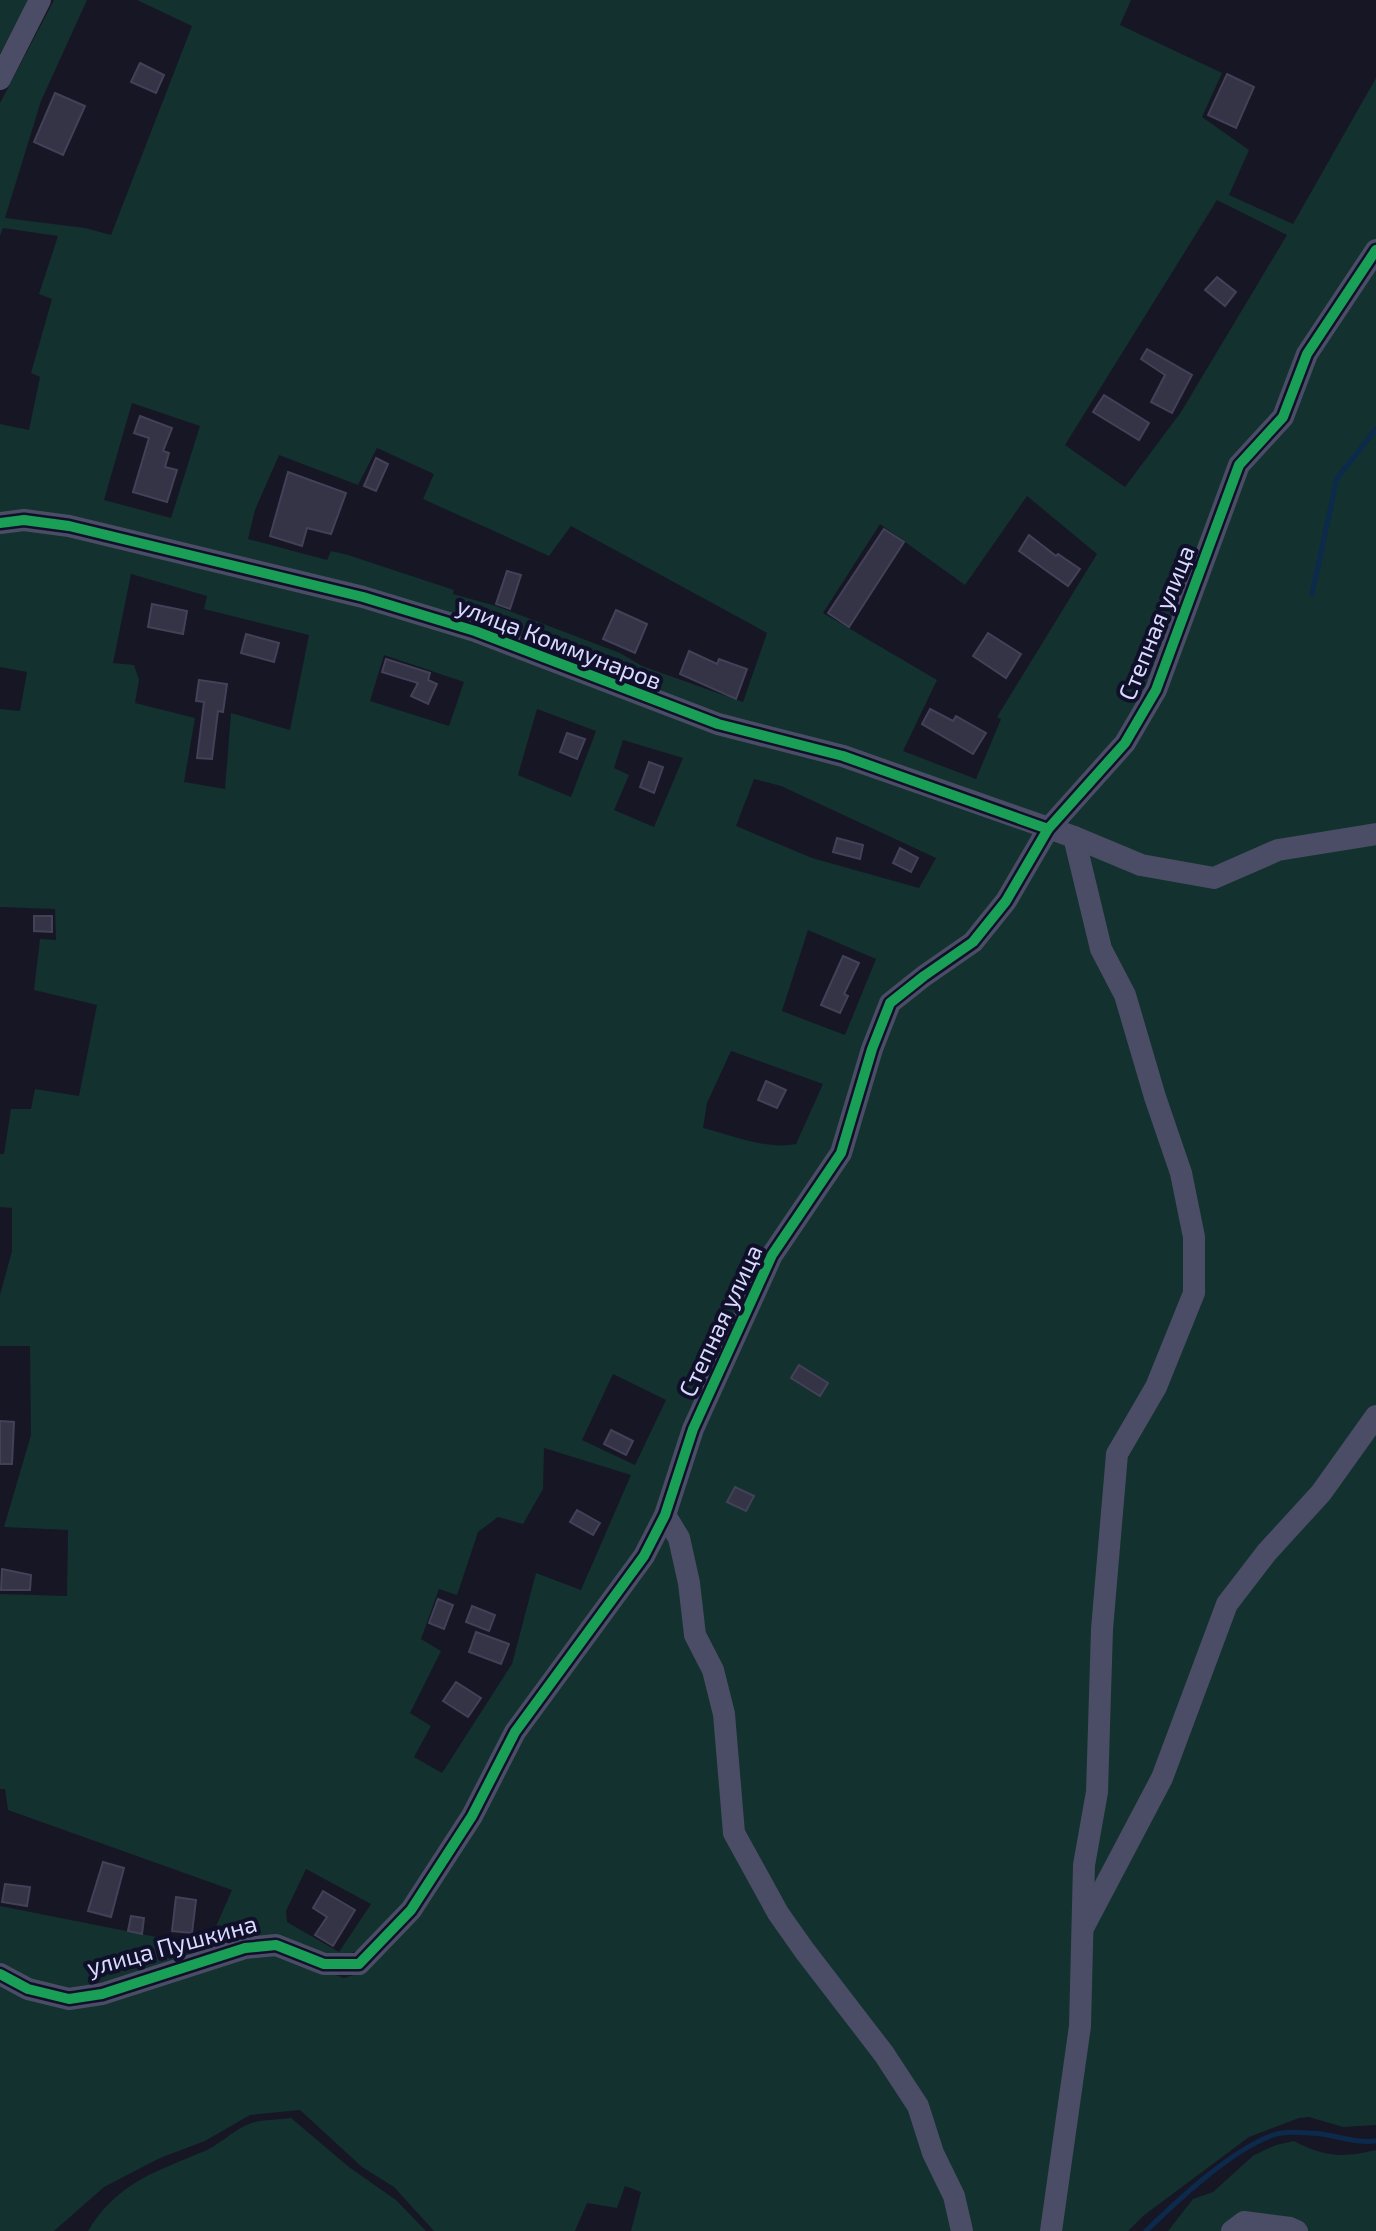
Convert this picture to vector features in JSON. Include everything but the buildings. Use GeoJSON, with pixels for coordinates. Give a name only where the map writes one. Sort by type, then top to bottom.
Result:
{"type":"FeatureCollection","features":[{"type":"Feature","properties":{"kind":"street"},"geometry":{"type":"LineString","coordinates":[[0,79],[40,0]]}},
{"type":"Feature","properties":{"kind":"street","name":"Степная улица"},"geometry":{"type":"LineString","coordinates":[[359,1964],[411,1910],[472,1816],[515,1732],[644,1556],[665,1515],[693,1429],[772,1255],[841,1153],[872,1049],[890,1003],[973,942],[1006,901],[1048,829],[1125,743],[1156,690],[1239,465],[1283,417],[1307,354],[1376,250]]}},
{"type":"Feature","properties":{"kind":"street","name":"улица Коммунаров"},"geometry":{"type":"LineString","coordinates":[[0,523],[24,520],[69,526],[363,597],[475,631],[718,724],[843,756],[1074,837],[1141,865],[1214,878],[1278,850],[1376,834]]}},
{"type":"Feature","properties":{"kind":"street"},"geometry":{"type":"LineString","coordinates":[[1051,2231],[1080,2026],[1084,1865],[1097,1792],[1102,1629],[1117,1454],[1156,1387],[1194,1293],[1194,1237],[1181,1173],[1125,995],[1101,949],[1074,837]]}},
{"type":"Feature","properties":{"kind":"street"},"geometry":{"type":"LineString","coordinates":[[1082,1930],[1162,1778],[1227,1604],[1267,1552],[1321,1493],[1376,1416]]}},
{"type":"Feature","properties":{"kind":"street"},"geometry":{"type":"LineString","coordinates":[[665,1515],[679,1538],[689,1583],[695,1635],[713,1670],[724,1714],[734,1833],[778,1913],[884,2054],[918,2106],[933,2153],[954,2196],[962,2231]]}},
{"type":"Feature","properties":{"kind":"street","name":"улица Пушкина"},"geometry":{"type":"LineString","coordinates":[[0,1974],[28,1989],[69,1999],[102,1994],[245,1948],[276,1945],[324,1964],[359,1964]]}},
{"type":"Feature","properties":{"kind":"street"},"geometry":{"type":"LineString","coordinates":[[1232,2231],[1244,2222],[1297,2231]]}},
{"type":"Feature","properties":{"kind":"green space"},"geometry":{"type":"Polygon","coordinates":[[[0,0],[28,0],[0,54],[0,0]]]}},
{"type":"Feature","properties":{"kind":"green space"},"geometry":{"type":"Polygon","coordinates":[[[54,0],[87,0],[41,101],[5,218],[85,228],[111,235],[192,26],[137,0],[1131,0],[1120,25],[1222,73],[1202,117],[1249,150],[1229,195],[1293,224],[1376,78],[1376,2125],[1343,2127],[1309,2117],[1249,2137],[1143,2216],[1128,2231],[1047,2231],[1045,2223],[1040,2231],[631,2231],[641,2192],[625,2186],[617,2208],[587,2203],[575,2231],[434,2231],[394,2187],[362,2167],[300,2110],[250,2115],[205,2141],[160,2158],[104,2187],[54,2231],[0,2231],[0,1978],[35,1996],[73,2004],[114,2000],[153,1987],[191,1968],[251,1953],[271,1953],[344,1978],[362,1972],[397,1936],[452,1861],[487,1800],[510,1750],[656,1552],[703,1422],[769,1270],[841,1163],[894,995],[884,1003],[832,1158],[758,1268],[682,1443],[656,1522],[631,1564],[505,1741],[467,1816],[407,1908],[363,1949],[342,1956],[315,1954],[271,1938],[247,1941],[180,1960],[96,1990],[70,1993],[28,1982],[0,1967],[0,1906],[207,1947],[232,1890],[8,1810],[5,1789],[0,1789],[0,1594],[67,1596],[68,1530],[4,1527],[31,1435],[30,1346],[0,1346],[0,1295],[12,1251],[12,1208],[0,1207],[0,1154],[4,1154],[11,1109],[31,1109],[35,1089],[79,1096],[97,1005],[34,990],[40,939],[56,940],[55,909],[0,907],[0,709],[20,711],[27,672],[0,667],[0,529],[24,525],[67,531],[250,574],[475,636],[652,707],[719,730],[844,761],[963,805],[968,795],[805,740],[673,702],[484,628],[330,582],[115,530],[32,515],[0,518],[0,424],[29,430],[40,377],[31,373],[52,299],[39,294],[58,236],[3,228],[0,236],[0,103],[54,0]],[[1217,200],[1065,445],[1125,487],[1181,412],[1287,235],[1217,200]],[[132,403],[104,500],[171,518],[200,426],[132,403]],[[377,448],[358,485],[279,455],[255,510],[248,539],[327,560],[331,551],[348,555],[454,590],[453,594],[496,606],[620,653],[642,666],[743,702],[767,633],[571,526],[549,556],[423,499],[434,474],[377,448]],[[1027,496],[965,585],[880,524],[823,613],[937,680],[903,751],[976,779],[1001,719],[997,717],[1097,554],[1027,496]],[[131,574],[113,663],[134,665],[139,680],[135,703],[195,718],[184,782],[225,789],[231,713],[290,730],[309,635],[204,609],[207,596],[131,574]],[[384,655],[370,701],[449,726],[464,682],[384,655]],[[537,709],[518,775],[571,797],[596,731],[537,709]],[[623,740],[614,768],[629,775],[614,810],[654,827],[683,758],[623,740]],[[754,779],[736,826],[812,858],[919,888],[936,858],[781,786],[754,779]],[[808,930],[782,1011],[845,1035],[876,959],[808,930]],[[731,1051],[707,1103],[703,1128],[773,1145],[796,1144],[823,1084],[731,1051]],[[613,1374],[582,1440],[635,1465],[666,1400],[613,1374]],[[544,1448],[543,1489],[523,1524],[498,1517],[478,1532],[457,1595],[439,1589],[421,1639],[441,1651],[410,1713],[431,1726],[414,1757],[442,1773],[512,1664],[536,1573],[581,1590],[631,1475],[544,1448]],[[306,1869],[286,1911],[287,1922],[339,1952],[371,1904],[306,1869]]]}},
{"type":"Feature","properties":{"kind":"green space"},"geometry":{"type":"Polygon","coordinates":[[[291,2118],[349,2167],[396,2200],[426,2231],[88,2231],[112,2201],[140,2180],[207,2150],[249,2124],[291,2118]]]}},
{"type":"Feature","properties":{"kind":"green space"},"geometry":{"type":"Polygon","coordinates":[[[1294,2141],[1334,2154],[1376,2150],[1376,2231],[1168,2231],[1193,2199],[1213,2192],[1254,2155],[1294,2141]]]}},
{"type":"Feature","properties":{"kind":"waterway"},"geometry":{"type":"LineString","coordinates":[[1312,594],[1337,478],[1376,429]]}},
{"type":"Feature","properties":{"kind":"waterway"},"geometry":{"type":"LineString","coordinates":[[1146,2231],[1223,2164],[1273,2135],[1301,2132],[1376,2141]]}},
{"type":"Feature","properties":{"kind":"cycle path"},"geometry":{"type":"LineString","coordinates":[[0,1974],[28,1989],[69,1999],[102,1994],[245,1948],[276,1945],[324,1964],[359,1964],[411,1910],[472,1816],[515,1732],[644,1556],[665,1515],[693,1429],[772,1255],[841,1153],[872,1049],[890,1003],[973,942],[1006,901],[1048,829],[1125,743],[1156,690],[1239,465],[1283,417],[1307,354],[1376,250]]}},
{"type":"Feature","properties":{"kind":"cycle path"},"geometry":{"type":"LineString","coordinates":[[0,523],[24,520],[69,526],[363,597],[475,631],[718,724],[843,756],[1048,829]]}}]}
